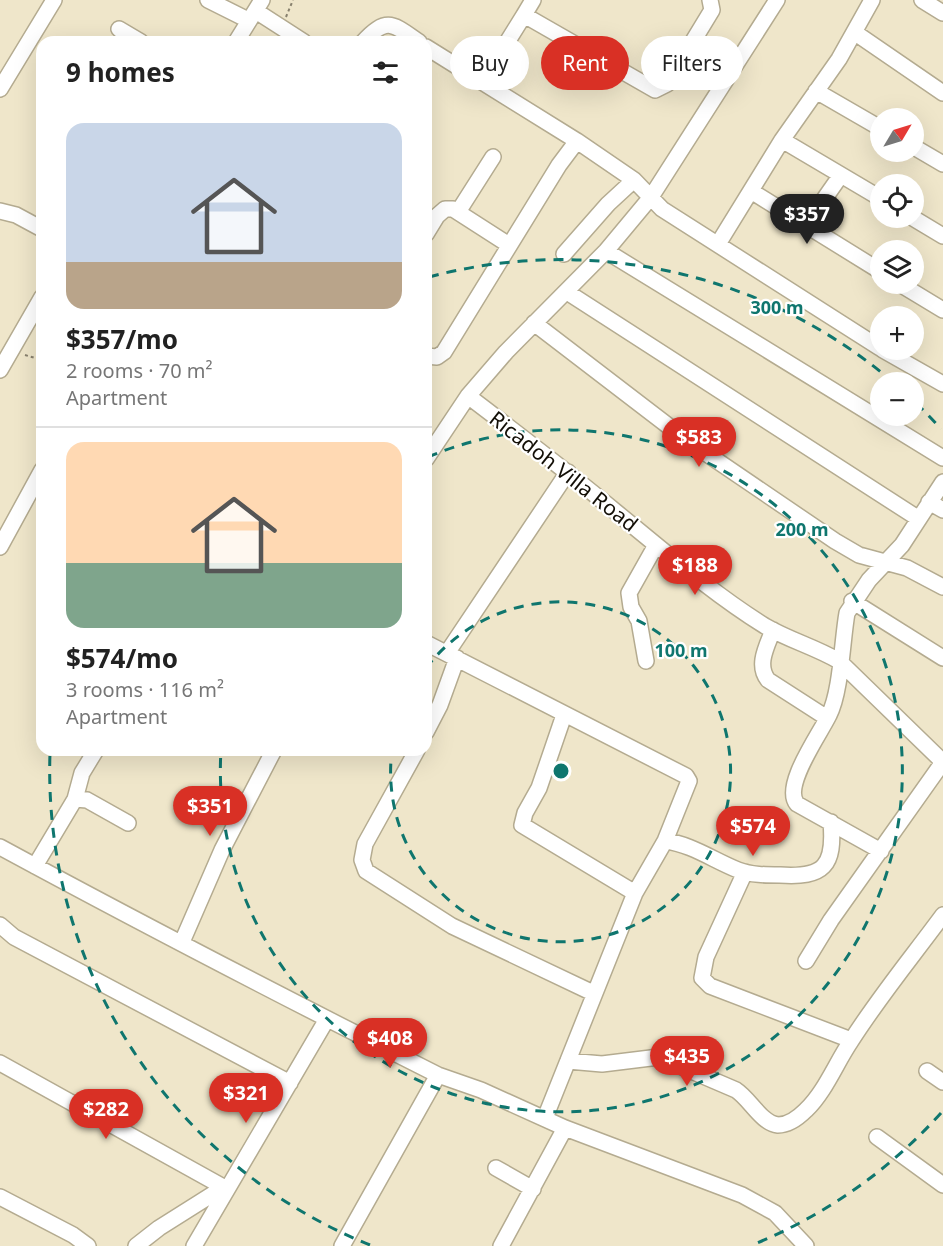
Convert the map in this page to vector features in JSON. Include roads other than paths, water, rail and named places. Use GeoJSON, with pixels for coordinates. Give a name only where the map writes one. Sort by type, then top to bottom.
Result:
{"type":"FeatureCollection","features":[{"type":"Feature","properties":{"kind":"street"},"geometry":{"type":"LineString","coordinates":[[0,89],[54,0]]}},
{"type":"Feature","properties":{"kind":"street"},"geometry":{"type":"LineString","coordinates":[[208,0],[256,10],[295,36]]}},
{"type":"Feature","properties":{"kind":"street"},"geometry":{"type":"LineString","coordinates":[[511,36],[533,0]]}},
{"type":"Feature","properties":{"kind":"street"},"geometry":{"type":"LineString","coordinates":[[524,15],[655,90],[668,84],[712,10],[710,0]]}},
{"type":"Feature","properties":{"kind":"street"},"geometry":{"type":"LineString","coordinates":[[432,450],[468,396],[506,352],[606,251],[651,197],[777,0]]}},
{"type":"Feature","properties":{"kind":"street"},"geometry":{"type":"LineString","coordinates":[[718,244],[782,140],[854,32],[872,0]]}},
{"type":"Feature","properties":{"kind":"street"},"geometry":{"type":"LineString","coordinates":[[922,0],[943,13]]}},
{"type":"Feature","properties":{"kind":"street"},"geometry":{"type":"LineString","coordinates":[[240,36],[256,10]]}},
{"type":"Feature","properties":{"kind":"street"},"geometry":{"type":"LineString","coordinates":[[368,36],[374,29],[384,24],[395,25],[411,36]]}},
{"type":"Feature","properties":{"kind":"street"},"geometry":{"type":"LineString","coordinates":[[119,29],[131,36]]}},
{"type":"Feature","properties":{"kind":"street"},"geometry":{"type":"LineString","coordinates":[[854,32],[943,93]]}},
{"type":"Feature","properties":{"kind":"street"},"geometry":{"type":"LineString","coordinates":[[432,51],[450,61]]}},
{"type":"Feature","properties":{"kind":"street"},"geometry":{"type":"LineString","coordinates":[[497,90],[634,180],[662,209],[870,341]]}},
{"type":"Feature","properties":{"kind":"street"},"geometry":{"type":"LineString","coordinates":[[816,91],[870,122]]}},
{"type":"Feature","properties":{"kind":"street"},"geometry":{"type":"LineString","coordinates":[[782,140],[870,192]]}},
{"type":"Feature","properties":{"kind":"street"},"geometry":{"type":"LineString","coordinates":[[432,357],[437,357],[444,352],[509,245],[577,141]]}},
{"type":"Feature","properties":{"kind":"street"},"geometry":{"type":"LineString","coordinates":[[924,153],[943,164]]}},
{"type":"Feature","properties":{"kind":"street"},"geometry":{"type":"LineString","coordinates":[[458,212],[493,157]]}},
{"type":"Feature","properties":{"kind":"street"},"geometry":{"type":"LineString","coordinates":[[806,225],[841,175]]}},
{"type":"Feature","properties":{"kind":"street"},"geometry":{"type":"LineString","coordinates":[[564,254],[608,204],[634,180]]}},
{"type":"Feature","properties":{"kind":"street"},"geometry":{"type":"LineString","coordinates":[[751,191],[870,265]]}},
{"type":"Feature","properties":{"kind":"street"},"geometry":{"type":"LineString","coordinates":[[432,224],[445,209],[458,212],[509,245]]}},
{"type":"Feature","properties":{"kind":"street"},"geometry":{"type":"LineString","coordinates":[[0,211],[16,215],[36,226]]}},
{"type":"Feature","properties":{"kind":"street"},"geometry":{"type":"LineString","coordinates":[[924,225],[943,236]]}},
{"type":"Feature","properties":{"kind":"street"},"geometry":{"type":"LineString","coordinates":[[606,251],[943,458]]}},
{"type":"Feature","properties":{"kind":"street"},"geometry":{"type":"LineString","coordinates":[[567,292],[919,519]]}},
{"type":"Feature","properties":{"kind":"street"},"geometry":{"type":"LineString","coordinates":[[917,294],[943,310]]}},
{"type":"Feature","properties":{"kind":"street"},"geometry":{"type":"LineString","coordinates":[[0,370],[36,307]]}},
{"type":"Feature","properties":{"kind":"street"},"geometry":{"type":"LineString","coordinates":[[534,323],[688,441],[826,535],[859,555],[907,568],[943,587]]}},
{"type":"Feature","properties":{"kind":"street"},"geometry":{"type":"LineString","coordinates":[[901,360],[943,384]]}},
{"type":"Feature","properties":{"kind":"street","name":"Ricadoh Villa Road"},"geometry":{"type":"LineString","coordinates":[[468,396],[568,472],[656,545],[715,590],[773,630],[794,641],[819,649],[839,661],[943,762]]}},
{"type":"Feature","properties":{"kind":"street"},"geometry":{"type":"LineString","coordinates":[[432,720],[440,705],[452,656],[568,472]]}},
{"type":"Feature","properties":{"kind":"street"},"geometry":{"type":"LineString","coordinates":[[0,547],[36,482]]}},
{"type":"Feature","properties":{"kind":"street"},"geometry":{"type":"LineString","coordinates":[[880,851],[797,804],[793,790],[800,768],[827,718],[838,678],[847,614],[852,601],[887,562],[919,519],[936,506],[943,482]]}},
{"type":"Feature","properties":{"kind":"street"},"geometry":{"type":"LineString","coordinates":[[646,662],[639,621],[631,608],[629,593],[656,545]]}},
{"type":"Feature","properties":{"kind":"street"},"geometry":{"type":"LineString","coordinates":[[852,601],[943,658]]}},
{"type":"Feature","properties":{"kind":"street"},"geometry":{"type":"LineString","coordinates":[[773,630],[762,663],[763,673],[768,680],[827,718]]}},
{"type":"Feature","properties":{"kind":"street"},"geometry":{"type":"LineString","coordinates":[[432,646],[686,776],[688,787],[664,841],[635,894],[593,993],[545,1118]]}},
{"type":"Feature","properties":{"kind":"street"},"geometry":{"type":"LineString","coordinates":[[564,715],[539,788],[525,813],[522,825],[635,894]]}},
{"type":"Feature","properties":{"kind":"street"},"geometry":{"type":"LineString","coordinates":[[35,866],[75,799],[82,773],[92,756]]}},
{"type":"Feature","properties":{"kind":"street"},"geometry":{"type":"LineString","coordinates":[[182,942],[222,850],[271,756]]}},
{"type":"Feature","properties":{"kind":"street"},"geometry":{"type":"LineString","coordinates":[[414,756],[365,844],[362,860],[366,871],[452,927],[593,993]]}},
{"type":"Feature","properties":{"kind":"street"},"geometry":{"type":"LineString","coordinates":[[806,961],[831,920],[943,762]]}},
{"type":"Feature","properties":{"kind":"street"},"geometry":{"type":"LineString","coordinates":[[75,799],[87,800],[128,823]]}},
{"type":"Feature","properties":{"kind":"street"},"geometry":{"type":"LineString","coordinates":[[664,841],[685,845],[745,872],[804,877],[815,873],[827,862],[831,849],[831,822]]}},
{"type":"Feature","properties":{"kind":"street"},"geometry":{"type":"LineString","coordinates":[[0,847],[112,909],[182,942],[438,1075],[481,1090],[565,1128],[742,1195],[775,1213],[806,1246]]}},
{"type":"Feature","properties":{"kind":"street"},"geometry":{"type":"LineString","coordinates":[[745,872],[706,957],[702,978],[710,986],[851,1040]]}},
{"type":"Feature","properties":{"kind":"street"},"geometry":{"type":"LineString","coordinates":[[568,1061],[602,1064],[659,1057],[736,1090],[746,1096],[765,1118],[777,1125],[790,1122],[807,1110],[851,1040],[943,915]]}},
{"type":"Feature","properties":{"kind":"street"},"geometry":{"type":"LineString","coordinates":[[0,925],[15,937],[290,1083]]}},
{"type":"Feature","properties":{"kind":"street"},"geometry":{"type":"LineString","coordinates":[[194,1246],[225,1188],[327,1019]]}},
{"type":"Feature","properties":{"kind":"street"},"geometry":{"type":"LineString","coordinates":[[0,1063],[225,1188]]}},
{"type":"Feature","properties":{"kind":"street"},"geometry":{"type":"LineString","coordinates":[[927,1071],[943,1082]]}},
{"type":"Feature","properties":{"kind":"street"},"geometry":{"type":"LineString","coordinates":[[342,1246],[438,1075]]}},
{"type":"Feature","properties":{"kind":"street"},"geometry":{"type":"LineString","coordinates":[[501,1246],[565,1128]]}},
{"type":"Feature","properties":{"kind":"street"},"geometry":{"type":"LineString","coordinates":[[877,1137],[943,1185]]}},
{"type":"Feature","properties":{"kind":"street"},"geometry":{"type":"LineString","coordinates":[[496,1168],[533,1189]]}},
{"type":"Feature","properties":{"kind":"street"},"geometry":{"type":"LineString","coordinates":[[135,1246],[159,1228],[225,1188]]}},
{"type":"Feature","properties":{"kind":"street"},"geometry":{"type":"LineString","coordinates":[[0,1197],[73,1235],[88,1246]]}}]}
